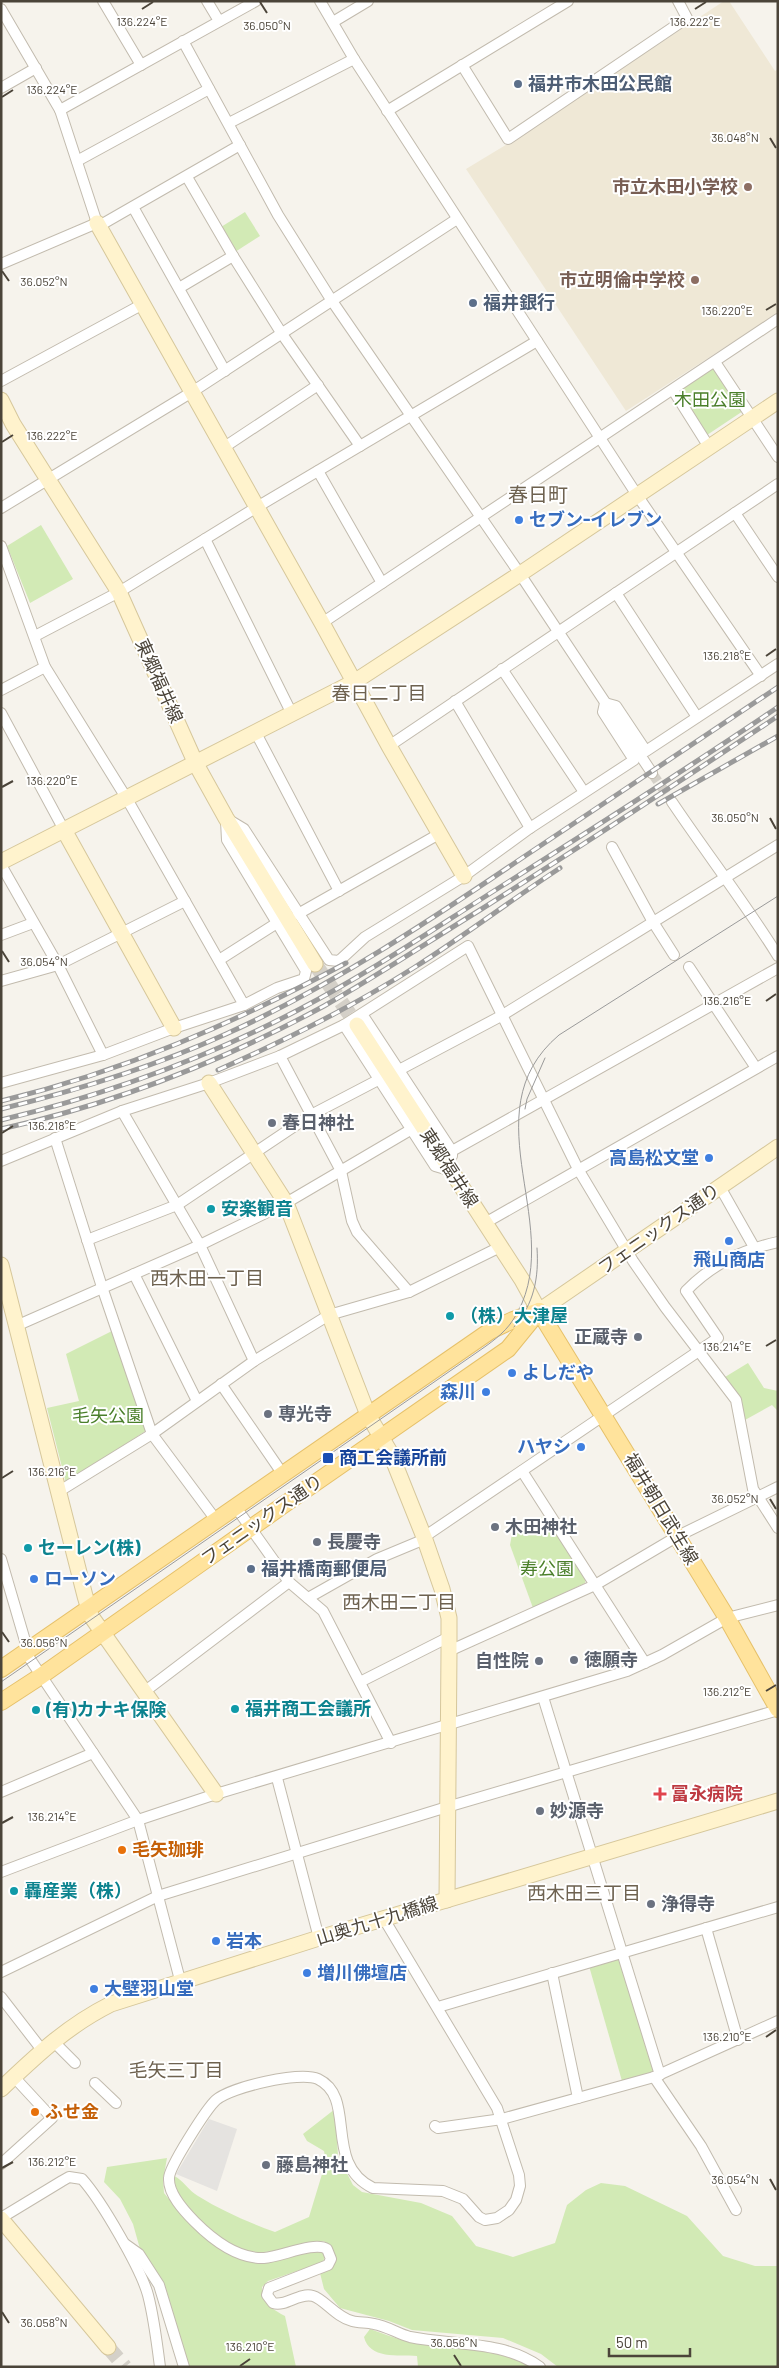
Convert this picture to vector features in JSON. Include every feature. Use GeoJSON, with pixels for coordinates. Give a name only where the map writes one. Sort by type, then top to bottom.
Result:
{"type":"FeatureCollection","features":[{"type":"Feature","properties":{"kind":"main road","name":"福井朝日武生線"},"geometry":{"type":"LineString","coordinates":[[539,1311],[678,1536],[727,1618],[778,1710]]}},
{"type":"Feature","properties":{"kind":"main road","name":"フェニックス通り"},"geometry":{"type":"LineString","coordinates":[[1,1669],[89,1610],[282,1473],[490,1331],[539,1311]]}},
{"type":"Feature","properties":{"kind":"main road","name":"フェニックス通り"},"geometry":{"type":"LineString","coordinates":[[1,1702],[41,1676],[508,1349],[539,1311]]}},
{"type":"Feature","properties":{"kind":"street"},"geometry":{"type":"LineString","coordinates":[[103,1],[141,65]]}},
{"type":"Feature","properties":{"kind":"street"},"geometry":{"type":"LineString","coordinates":[[207,1],[219,21]]}},
{"type":"Feature","properties":{"kind":"street"},"geometry":{"type":"LineString","coordinates":[[60,110],[256,1]]}},
{"type":"Feature","properties":{"kind":"street"},"geometry":{"type":"LineString","coordinates":[[320,1],[387,111],[637,495],[761,676]]}},
{"type":"Feature","properties":{"kind":"street"},"geometry":{"type":"LineString","coordinates":[[333,22],[368,1]]}},
{"type":"Feature","properties":{"kind":"street"},"geometry":{"type":"LineString","coordinates":[[387,111],[568,1]]}},
{"type":"Feature","properties":{"kind":"street"},"geometry":{"type":"LineString","coordinates":[[462,65],[508,139],[687,18],[678,1]]}},
{"type":"Feature","properties":{"kind":"street"},"geometry":{"type":"LineString","coordinates":[[1,9],[60,110],[98,224],[389,746],[464,876]]}},
{"type":"Feature","properties":{"kind":"street"},"geometry":{"type":"LineString","coordinates":[[183,41],[278,215],[332,301],[520,574],[652,773]]}},
{"type":"Feature","properties":{"kind":"street"},"geometry":{"type":"LineString","coordinates":[[229,124],[354,59]]}},
{"type":"Feature","properties":{"kind":"street"},"geometry":{"type":"LineString","coordinates":[[1,88],[36,68]]}},
{"type":"Feature","properties":{"kind":"street"},"geometry":{"type":"LineString","coordinates":[[77,161],[209,89]]}},
{"type":"Feature","properties":{"kind":"street"},"geometry":{"type":"LineString","coordinates":[[1,264],[98,224],[133,207],[240,145]]}},
{"type":"Feature","properties":{"kind":"street"},"geometry":{"type":"LineString","coordinates":[[187,177],[233,256],[282,334],[360,446]]}},
{"type":"Feature","properties":{"kind":"street"},"geometry":{"type":"LineString","coordinates":[[133,207],[225,371]]}},
{"type":"Feature","properties":{"kind":"street"},"geometry":{"type":"LineString","coordinates":[[1,508],[192,392],[458,219]]}},
{"type":"Feature","properties":{"kind":"street"},"geometry":{"type":"LineString","coordinates":[[179,288],[233,256]]}},
{"type":"Feature","properties":{"kind":"street"},"geometry":{"type":"LineString","coordinates":[[1,381],[143,304]]}},
{"type":"Feature","properties":{"kind":"street"},"geometry":{"type":"LineString","coordinates":[[322,623],[601,439],[778,319]]}},
{"type":"Feature","properties":{"kind":"street"},"geometry":{"type":"LineString","coordinates":[[35,636],[119,592],[257,507],[537,341]]}},
{"type":"Feature","properties":{"kind":"street"},"geometry":{"type":"LineString","coordinates":[[715,362],[778,457]]}},
{"type":"Feature","properties":{"kind":"street"},"geometry":{"type":"LineString","coordinates":[[223,448],[318,385]]}},
{"type":"Feature","properties":{"kind":"street"},"geometry":{"type":"LineString","coordinates":[[673,390],[709,446]]}},
{"type":"Feature","properties":{"kind":"street","name":"東郷福井線"},"geometry":{"type":"LineString","coordinates":[[1,400],[48,480],[119,592],[196,764],[226,818],[315,964]]}},
{"type":"Feature","properties":{"kind":"street"},"geometry":{"type":"LineString","coordinates":[[103,1055],[58,965],[1,864],[354,682],[520,574],[778,400]]}},
{"type":"Feature","properties":{"kind":"street"},"geometry":{"type":"LineString","coordinates":[[318,471],[382,583]]}},
{"type":"Feature","properties":{"kind":"street"},"geometry":{"type":"LineString","coordinates":[[389,746],[778,484]]}},
{"type":"Feature","properties":{"kind":"street"},"geometry":{"type":"LineString","coordinates":[[735,512],[778,577]]}},
{"type":"Feature","properties":{"kind":"street"},"geometry":{"type":"LineString","coordinates":[[205,539],[292,714]]}},
{"type":"Feature","properties":{"kind":"street"},"geometry":{"type":"LineString","coordinates":[[1,546],[45,667],[127,799],[244,1005]]}},
{"type":"Feature","properties":{"kind":"street"},"geometry":{"type":"LineString","coordinates":[[616,592],[698,718]]}},
{"type":"Feature","properties":{"kind":"street"},"geometry":{"type":"LineString","coordinates":[[605,703],[616,706],[646,751],[778,664]]}},
{"type":"Feature","properties":{"kind":"street"},"geometry":{"type":"LineString","coordinates":[[1,690],[45,667]]}},
{"type":"Feature","properties":{"kind":"street"},"geometry":{"type":"LineString","coordinates":[[502,669],[584,792]]}},
{"type":"Feature","properties":{"kind":"street"},"geometry":{"type":"LineString","coordinates":[[455,701],[530,828]]}},
{"type":"Feature","properties":{"kind":"street"},"geometry":{"type":"LineString","coordinates":[[226,818],[244,829],[329,960],[339,961],[365,937],[464,876],[530,828],[634,760],[603,712],[605,703]]}},
{"type":"Feature","properties":{"kind":"street"},"geometry":{"type":"LineString","coordinates":[[1,713],[174,1028]]}},
{"type":"Feature","properties":{"kind":"street"},"geometry":{"type":"LineString","coordinates":[[256,733],[339,890]]}},
{"type":"Feature","properties":{"kind":"street"},"geometry":{"type":"LineString","coordinates":[[672,802],[723,877],[754,918],[778,956]]}},
{"type":"Feature","properties":{"kind":"street"},"geometry":{"type":"LineString","coordinates":[[1,1083],[103,1055],[174,1028],[244,1005],[277,988],[300,982],[306,977],[306,972],[227,840],[226,818]]}},
{"type":"Feature","properties":{"kind":"street"},"geometry":{"type":"LineString","coordinates":[[298,914],[439,834]]}},
{"type":"Feature","properties":{"kind":"street"},"geometry":{"type":"LineString","coordinates":[[399,1070],[501,1016],[723,877],[778,845]]}},
{"type":"Feature","properties":{"kind":"street"},"geometry":{"type":"LineString","coordinates":[[612,846],[653,922],[674,955]]}},
{"type":"Feature","properties":{"kind":"street"},"geometry":{"type":"LineString","coordinates":[[1,981],[58,965],[185,901]]}},
{"type":"Feature","properties":{"kind":"street"},"geometry":{"type":"LineString","coordinates":[[1,935],[33,923]]}},
{"type":"Feature","properties":{"kind":"street"},"geometry":{"type":"LineString","coordinates":[[219,960],[277,923]]}},
{"type":"Feature","properties":{"kind":"street"},"geometry":{"type":"LineString","coordinates":[[1,1162],[122,1111],[209,1083],[280,1056],[355,1021],[468,946],[578,1169],[627,1252],[664,1307],[736,1400],[753,1489],[778,1528]]}},
{"type":"Feature","properties":{"kind":"street"},"geometry":{"type":"LineString","coordinates":[[689,967],[756,1068]]}},
{"type":"Feature","properties":{"kind":"street"},"geometry":{"type":"LineString","coordinates":[[452,1151],[778,968]]}},
{"type":"Feature","properties":{"kind":"street"},"geometry":{"type":"LineString","coordinates":[[355,1021],[399,1070],[452,1151],[452,1172],[435,1166],[380,1080],[355,1021]]}},
{"type":"Feature","properties":{"kind":"street","name":"東郷福井線"},"geometry":{"type":"LineString","coordinates":[[355,1021],[500,1246],[539,1311]]}},
{"type":"Feature","properties":{"kind":"street"},"geometry":{"type":"LineString","coordinates":[[280,1056],[341,1171],[352,1221],[357,1232],[409,1292]]}},
{"type":"Feature","properties":{"kind":"street"},"geometry":{"type":"LineString","coordinates":[[485,1223],[778,1056]]}},
{"type":"Feature","properties":{"kind":"street"},"geometry":{"type":"LineString","coordinates":[[87,1240],[177,1205],[311,1115],[380,1080]]}},
{"type":"Feature","properties":{"kind":"street"},"geometry":{"type":"LineString","coordinates":[[209,1083],[286,1203],[368,1415],[382,1437],[424,1538],[442,1589],[449,1618],[447,1900]]}},
{"type":"Feature","properties":{"kind":"street"},"geometry":{"type":"LineString","coordinates":[[122,1111],[200,1245],[254,1361]]}},
{"type":"Feature","properties":{"kind":"street"},"geometry":{"type":"LineString","coordinates":[[16,1326],[200,1245],[286,1203],[412,1129]]}},
{"type":"Feature","properties":{"kind":"street"},"geometry":{"type":"LineString","coordinates":[[55,1138],[102,1288],[152,1434],[216,1520]]}},
{"type":"Feature","properties":{"kind":"street","name":"フェニックス通り"},"geometry":{"type":"LineString","coordinates":[[539,1311],[778,1147]]}},
{"type":"Feature","properties":{"kind":"street"},"geometry":{"type":"LineString","coordinates":[[720,1187],[754,1247]]}},
{"type":"Feature","properties":{"kind":"street"},"geometry":{"type":"LineString","coordinates":[[308,1598],[377,1559],[424,1538],[700,1352],[718,1338],[686,1290],[701,1275],[716,1266],[754,1247],[778,1242]]}},
{"type":"Feature","properties":{"kind":"street"},"geometry":{"type":"LineString","coordinates":[[58,1492],[152,1434],[254,1361],[329,1315],[409,1292],[500,1246]]}},
{"type":"Feature","properties":{"kind":"street"},"geometry":{"type":"LineString","coordinates":[[1,1265],[89,1610],[102,1632],[216,1794]]}},
{"type":"Feature","properties":{"kind":"street"},"geometry":{"type":"LineString","coordinates":[[134,1274],[197,1401]]}},
{"type":"Feature","properties":{"kind":"street"},"geometry":{"type":"LineString","coordinates":[[221,1384],[282,1473]]}},
{"type":"Feature","properties":{"kind":"street"},"geometry":{"type":"LineString","coordinates":[[522,1471],[645,1663]]}},
{"type":"Feature","properties":{"kind":"street"},"geometry":{"type":"LineString","coordinates":[[360,1682],[595,1585],[678,1536],[778,1487]]}},
{"type":"Feature","properties":{"kind":"street"},"geometry":{"type":"LineString","coordinates":[[235,1506],[252,1527],[289,1582],[323,1611],[391,1743]]}},
{"type":"Feature","properties":{"kind":"street"},"geometry":{"type":"LineString","coordinates":[[1,1559],[4,1581],[27,1652],[41,1676],[138,1820],[180,1980]]}},
{"type":"Feature","properties":{"kind":"street"},"geometry":{"type":"LineString","coordinates":[[144,1692],[289,1582]]}},
{"type":"Feature","properties":{"kind":"street"},"geometry":{"type":"LineString","coordinates":[[1,1872],[138,1820],[216,1794],[277,1778],[543,1697],[645,1663],[727,1618],[778,1605]]}},
{"type":"Feature","properties":{"kind":"street"},"geometry":{"type":"LineString","coordinates":[[543,1697],[624,1952],[657,2076],[701,2146],[736,2210]]}},
{"type":"Feature","properties":{"kind":"street"},"geometry":{"type":"LineString","coordinates":[[1,1972],[158,1896],[447,1807],[778,1710]]}},
{"type":"Feature","properties":{"kind":"street"},"geometry":{"type":"LineString","coordinates":[[1,1792],[93,1753]]}},
{"type":"Feature","properties":{"kind":"street"},"geometry":{"type":"LineString","coordinates":[[277,1778],[319,1938]]}},
{"type":"Feature","properties":{"kind":"street","name":"山奥九十九橋線"},"geometry":{"type":"LineString","coordinates":[[1,2089],[47,2046],[83,2018],[110,2004],[180,1980],[778,1801]]}},
{"type":"Feature","properties":{"kind":"street"},"geometry":{"type":"LineString","coordinates":[[438,2007],[778,1907]]}},
{"type":"Feature","properties":{"kind":"street"},"geometry":{"type":"LineString","coordinates":[[384,1919],[438,2007],[502,2119],[519,2175],[520,2186],[513,2207],[503,2215],[486,2220],[479,2217],[463,2200],[454,2194],[443,2191],[373,2188],[366,2185],[354,2171],[344,2154],[338,2101],[335,2094],[321,2081],[312,2077],[276,2080],[258,2084],[230,2092],[216,2100],[170,2171],[169,2183],[176,2200],[194,2221],[220,2243],[242,2254],[264,2258],[317,2246],[327,2249],[331,2259],[328,2265],[269,2288],[267,2294],[273,2303],[282,2303],[304,2295],[314,2296],[351,2321],[375,2324],[408,2336],[454,2344],[502,2348],[521,2355],[540,2367]]}},
{"type":"Feature","properties":{"kind":"street"},"geometry":{"type":"LineString","coordinates":[[706,1928],[738,2040]]}},
{"type":"Feature","properties":{"kind":"street"},"geometry":{"type":"LineString","coordinates":[[552,1974],[578,2098]]}},
{"type":"Feature","properties":{"kind":"street"},"geometry":{"type":"LineString","coordinates":[[1,1997],[47,2046],[75,2063]]}},
{"type":"Feature","properties":{"kind":"street"},"geometry":{"type":"LineString","coordinates":[[435,2126],[438,2128],[502,2119],[657,2076],[778,2021]]}},
{"type":"Feature","properties":{"kind":"street"},"geometry":{"type":"LineString","coordinates":[[1,2164],[52,2118],[14,2077]]}},
{"type":"Feature","properties":{"kind":"street"},"geometry":{"type":"LineString","coordinates":[[95,2083],[116,2103]]}},
{"type":"Feature","properties":{"kind":"street"},"geometry":{"type":"LineString","coordinates":[[108,2347],[1,2219],[62,2181],[75,2177],[88,2185],[124,2244],[148,2293],[160,2367]]}},
{"type":"Feature","properties":{"kind":"street"},"geometry":{"type":"LineString","coordinates":[[124,2244],[138,2254],[155,2278],[169,2315],[184,2367]]}},
{"type":"Feature","properties":{"kind":"shaded area"},"geometry":{"type":"Polygon","coordinates":[[[724,1],[729,1],[775,71],[778,69],[778,313],[626,411],[466,169],[724,1]]]}},
{"type":"Feature","properties":{"kind":"shaded area"},"geometry":{"type":"Polygon","coordinates":[[[209,2119],[237,2129],[217,2191],[176,2174],[209,2119]]]}},
{"type":"Feature","properties":{"kind":"green space"},"geometry":{"type":"Polygon","coordinates":[[[245,212],[260,236],[235,252],[221,227],[245,212]]]}},
{"type":"Feature","properties":{"kind":"green space","name":"木田公園"},"geometry":{"type":"Polygon","coordinates":[[[715,366],[743,411],[707,435],[679,391],[715,366]]]}},
{"type":"Feature","properties":{"kind":"green space"},"geometry":{"type":"Polygon","coordinates":[[[41,525],[73,579],[30,603],[7,546],[41,525]]]}},
{"type":"Feature","properties":{"kind":"green space","name":"毛矢公園"},"geometry":{"type":"Polygon","coordinates":[[[116,1329],[147,1430],[66,1483],[47,1408],[79,1401],[66,1354],[116,1329]]]}},
{"type":"Feature","properties":{"kind":"green space"},"geometry":{"type":"Polygon","coordinates":[[[748,1363],[764,1388],[778,1391],[778,1411],[772,1405],[745,1420],[740,1400],[725,1377],[748,1363]]]}},
{"type":"Feature","properties":{"kind":"green space","name":"寿公園"},"geometry":{"type":"Polygon","coordinates":[[[546,1515],[586,1576],[585,1583],[533,1608],[510,1545],[512,1534],[546,1515]]]}},
{"type":"Feature","properties":{"kind":"green space"},"geometry":{"type":"Polygon","coordinates":[[[621,1957],[656,2072],[622,2081],[589,1966],[621,1957]]]}},
{"type":"Feature","properties":{"kind":"green space"},"geometry":{"type":"Polygon","coordinates":[[[335,2109],[338,2156],[353,2185],[362,2192],[421,2203],[452,2216],[476,2246],[513,2257],[555,2243],[567,2205],[586,2190],[601,2183],[625,2186],[687,2216],[723,2256],[755,2266],[778,2266],[778,2367],[558,2367],[541,2354],[503,2338],[412,2330],[389,2321],[340,2308],[324,2289],[320,2273],[327,2271],[331,2266],[331,2251],[327,2243],[323,2241],[275,2251],[258,2252],[246,2250],[218,2236],[205,2226],[183,2201],[174,2176],[195,2194],[207,2201],[235,2216],[275,2232],[309,2217],[326,2161],[324,2151],[307,2141],[303,2134],[335,2109]]]}},
{"type":"Feature","properties":{"kind":"green space"},"geometry":{"type":"Polygon","coordinates":[[[167,2158],[163,2180],[164,2193],[183,2217],[252,2262],[270,2262],[317,2249],[322,2251],[325,2256],[323,2262],[268,2281],[262,2287],[262,2293],[269,2305],[285,2316],[296,2367],[178,2367],[185,2363],[167,2292],[159,2275],[140,2249],[133,2224],[120,2199],[104,2182],[107,2167],[167,2158]]]}},
{"type":"Feature","properties":{"kind":"green space"},"geometry":{"type":"Polygon","coordinates":[[[370,2329],[402,2340],[421,2344],[501,2355],[530,2367],[418,2367],[417,2356],[385,2354],[372,2349],[364,2337],[370,2329]]]}},
{"type":"Feature","properties":{"kind":"tunnel"},"geometry":{"type":"LineString","coordinates":[[652,773],[672,802]]}},
{"type":"Feature","properties":{"kind":"tunnel"},"geometry":{"type":"LineString","coordinates":[[315,964],[357,1025]]}},
{"type":"Feature","properties":{"kind":"tunnel"},"geometry":{"type":"LineString","coordinates":[[108,2347],[125,2367]]}},
{"type":"Feature","properties":{"kind":"tram line"},"geometry":{"type":"LineString","coordinates":[[1,1682],[481,1350],[505,1330],[513,1320],[528,1285],[532,1249],[519,1136],[521,1100],[533,1066],[559,1035],[778,896]]}},
{"type":"Feature","properties":{"kind":"tram line"},"geometry":{"type":"LineString","coordinates":[[525,1109],[527,1099],[545,1058]]}},
{"type":"Feature","properties":{"kind":"tram line"},"geometry":{"type":"LineString","coordinates":[[514,1327],[531,1300],[534,1290],[537,1270],[537,1248]]}},
{"type":"Feature","properties":{"kind":"railway"},"geometry":{"type":"LineString","coordinates":[[1,1109],[87,1086],[171,1057],[226,1034],[304,995],[416,928],[778,687]]}},
{"type":"Feature","properties":{"kind":"railway"},"geometry":{"type":"LineString","coordinates":[[1,1120],[78,1099],[154,1074],[228,1044],[300,1009],[353,980],[404,948],[642,797],[778,707]]}},
{"type":"Feature","properties":{"kind":"railway"},"geometry":{"type":"LineString","coordinates":[[1,1129],[85,1107],[167,1079],[247,1045],[324,1006],[517,886],[778,716]]}},
{"type":"Feature","properties":{"kind":"railway"},"geometry":{"type":"LineString","coordinates":[[658,804],[778,736]]}},
{"type":"Feature","properties":{"kind":"railway"},"geometry":{"type":"LineString","coordinates":[[218,1070],[269,1047],[391,982],[560,868]]}},
{"type":"Feature","properties":{"kind":"railway"},"geometry":{"type":"LineString","coordinates":[[1,1101],[92,1075],[178,1043],[263,1006],[346,963]]}},
{"type":"Feature","properties":{"kind":"place","name":"福井市木田公民館"},"geometry":{"type":"Point","coordinates":[518,84]}},
{"type":"Feature","properties":{"kind":"place","name":"市立木田小学校"},"geometry":{"type":"Point","coordinates":[748,187]}},
{"type":"Feature","properties":{"kind":"place","name":"市立明倫中学校"},"geometry":{"type":"Point","coordinates":[695,280]}},
{"type":"Feature","properties":{"kind":"place","name":"福井銀行"},"geometry":{"type":"Point","coordinates":[473,303]}},
{"type":"Feature","properties":{"kind":"place","name":"セブン-イレブン"},"geometry":{"type":"Point","coordinates":[519,520]}},
{"type":"Feature","properties":{"kind":"place","name":"春日神社"},"geometry":{"type":"Point","coordinates":[272,1123]}},
{"type":"Feature","properties":{"kind":"place","name":"高島松文堂"},"geometry":{"type":"Point","coordinates":[709,1158]}},
{"type":"Feature","properties":{"kind":"place","name":"安楽観音"},"geometry":{"type":"Point","coordinates":[211,1209]}},
{"type":"Feature","properties":{"kind":"place","name":"飛山商店"},"geometry":{"type":"Point","coordinates":[729,1241]}},
{"type":"Feature","properties":{"kind":"place","name":"（株）大津屋"},"geometry":{"type":"Point","coordinates":[450,1316]}},
{"type":"Feature","properties":{"kind":"place","name":"正蔵寺"},"geometry":{"type":"Point","coordinates":[638,1337]}},
{"type":"Feature","properties":{"kind":"place","name":"よしだや"},"geometry":{"type":"Point","coordinates":[512,1373]}},
{"type":"Feature","properties":{"kind":"place","name":"森川"},"geometry":{"type":"Point","coordinates":[486,1392]}},
{"type":"Feature","properties":{"kind":"place","name":"専光寺"},"geometry":{"type":"Point","coordinates":[268,1414]}},
{"type":"Feature","properties":{"kind":"place","name":"ハヤシ"},"geometry":{"type":"Point","coordinates":[581,1447]}},
{"type":"Feature","properties":{"kind":"place","name":"商工会議所前"},"geometry":{"type":"Point","coordinates":[328,1458]}},
{"type":"Feature","properties":{"kind":"place","name":"木田神社"},"geometry":{"type":"Point","coordinates":[495,1527]}},
{"type":"Feature","properties":{"kind":"place","name":"長慶寺"},"geometry":{"type":"Point","coordinates":[317,1542]}},
{"type":"Feature","properties":{"kind":"place","name":"セーレン(株)"},"geometry":{"type":"Point","coordinates":[28,1548]}},
{"type":"Feature","properties":{"kind":"place","name":"福井橋南郵便局"},"geometry":{"type":"Point","coordinates":[251,1569]}},
{"type":"Feature","properties":{"kind":"place","name":"ローソン"},"geometry":{"type":"Point","coordinates":[34,1579]}},
{"type":"Feature","properties":{"kind":"place","name":"徳願寺"},"geometry":{"type":"Point","coordinates":[574,1660]}},
{"type":"Feature","properties":{"kind":"place","name":"自性院"},"geometry":{"type":"Point","coordinates":[539,1661]}},
{"type":"Feature","properties":{"kind":"place","name":"福井商工会議所"},"geometry":{"type":"Point","coordinates":[235,1709]}},
{"type":"Feature","properties":{"kind":"place","name":"(有)カナキ保険"},"geometry":{"type":"Point","coordinates":[36,1710]}},
{"type":"Feature","properties":{"kind":"place","name":"冨永病院"},"geometry":{"type":"Point","coordinates":[660,1794]}},
{"type":"Feature","properties":{"kind":"place","name":"妙源寺"},"geometry":{"type":"Point","coordinates":[540,1811]}},
{"type":"Feature","properties":{"kind":"place","name":"毛矢珈琲"},"geometry":{"type":"Point","coordinates":[122,1850]}},
{"type":"Feature","properties":{"kind":"place","name":"轟産業（株）"},"geometry":{"type":"Point","coordinates":[14,1891]}},
{"type":"Feature","properties":{"kind":"place","name":"浄得寺"},"geometry":{"type":"Point","coordinates":[651,1904]}},
{"type":"Feature","properties":{"kind":"place","name":"岩本"},"geometry":{"type":"Point","coordinates":[216,1941]}},
{"type":"Feature","properties":{"kind":"place","name":"増川佛壇店"},"geometry":{"type":"Point","coordinates":[307,1973]}},
{"type":"Feature","properties":{"kind":"place","name":"大壁羽山堂"},"geometry":{"type":"Point","coordinates":[94,1989]}},
{"type":"Feature","properties":{"kind":"place","name":"ふせ金"},"geometry":{"type":"Point","coordinates":[35,2112]}},
{"type":"Feature","properties":{"kind":"place","name":"藤島神社"},"geometry":{"type":"Point","coordinates":[266,2165]}},
{"type":"Feature","properties":{"kind":"district","name":"春日町"},"geometry":{"type":"Point","coordinates":[538,495]}},
{"type":"Feature","properties":{"kind":"district","name":"春日二丁目"},"geometry":{"type":"Point","coordinates":[379,693]}},
{"type":"Feature","properties":{"kind":"district","name":"西木田一丁目"},"geometry":{"type":"Point","coordinates":[207,1278]}},
{"type":"Feature","properties":{"kind":"district","name":"西木田二丁目"},"geometry":{"type":"Point","coordinates":[399,1602]}},
{"type":"Feature","properties":{"kind":"district","name":"西木田三丁目"},"geometry":{"type":"Point","coordinates":[584,1893]}},
{"type":"Feature","properties":{"kind":"district","name":"毛矢三丁目"},"geometry":{"type":"Point","coordinates":[176,2070]}}]}
